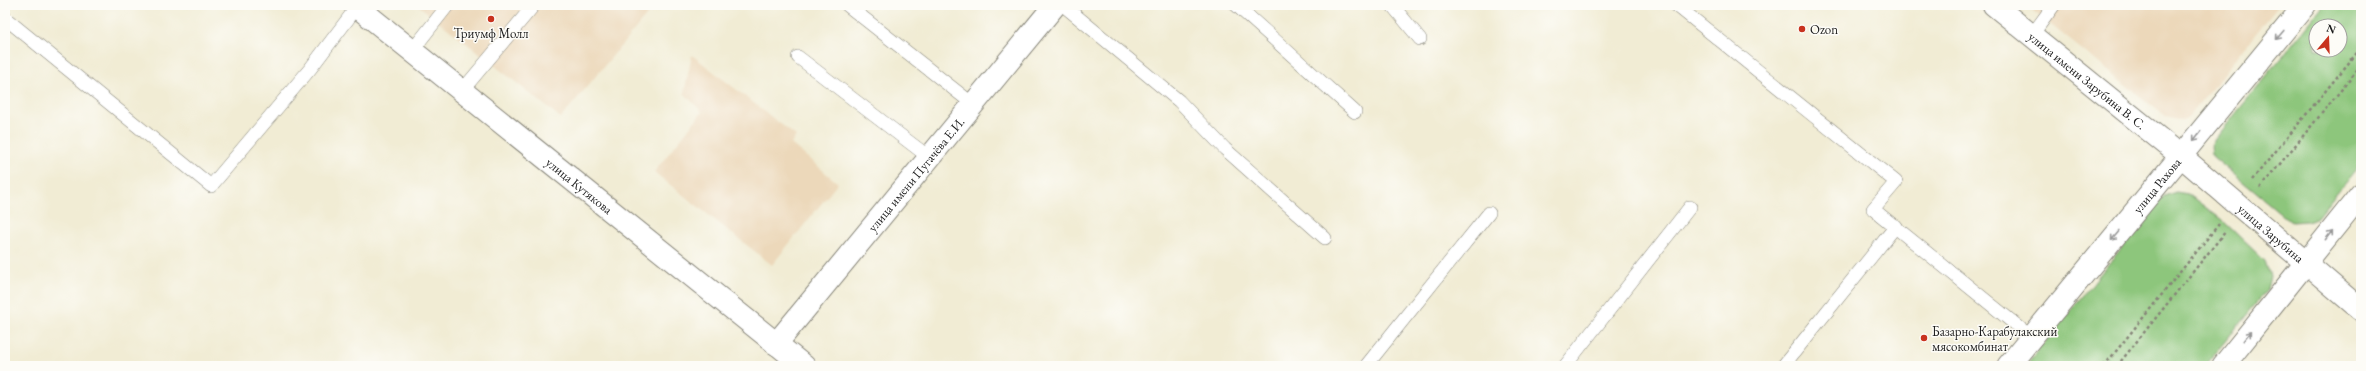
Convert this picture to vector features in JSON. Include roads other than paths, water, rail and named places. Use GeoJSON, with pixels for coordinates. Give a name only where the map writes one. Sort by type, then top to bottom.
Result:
{"type":"FeatureCollection","features":[{"type":"Feature","properties":{"kind":"street","name":"улица имени Пугачёва Е.И."},"geometry":{"type":"LineString","coordinates":[[776,344],[1055,5]]}},
{"type":"Feature","properties":{"kind":"street","name":"улица имени Зарубина В. С."},"geometry":{"type":"LineString","coordinates":[[1994,5],[2181,156]]}},
{"type":"Feature","properties":{"kind":"street","name":"улица Рахова"},"geometry":{"type":"LineString","coordinates":[[2008,366],[2305,5]]}},
{"type":"Feature","properties":{"kind":"street","name":"улица Кутякова"},"geometry":{"type":"LineString","coordinates":[[356,6],[461,92],[804,366]]}},
{"type":"Feature","properties":{"kind":"street","name":"улица Зарубина"},"geometry":{"type":"LineString","coordinates":[[2181,156],[2361,310]]}},
{"type":"Feature","properties":{"kind":"street"},"geometry":{"type":"LineString","coordinates":[[2223,366],[2361,194]]}},
{"type":"Feature","properties":{"kind":"lane"},"geometry":{"type":"LineString","coordinates":[[412,52],[448,5]]}},
{"type":"Feature","properties":{"kind":"lane"},"geometry":{"type":"LineString","coordinates":[[461,92],[534,5]]}},
{"type":"Feature","properties":{"kind":"lane"},"geometry":{"type":"LineString","coordinates":[[847,5],[974,105]]}},
{"type":"Feature","properties":{"kind":"lane"},"geometry":{"type":"LineString","coordinates":[[1063,5],[1179,101],[1225,149],[1324,238]]}},
{"type":"Feature","properties":{"kind":"lane"},"geometry":{"type":"LineString","coordinates":[[1236,5],[1355,112]]}},
{"type":"Feature","properties":{"kind":"lane"},"geometry":{"type":"LineString","coordinates":[[1392,5],[1420,39]]}},
{"type":"Feature","properties":{"kind":"lane"},"geometry":{"type":"LineString","coordinates":[[1676,5],[1896,182],[1873,209],[1896,226],[2031,337]]}},
{"type":"Feature","properties":{"kind":"lane"},"geometry":{"type":"LineString","coordinates":[[2032,35],[2054,5]]}},
{"type":"Feature","properties":{"kind":"lane"},"geometry":{"type":"LineString","coordinates":[[5,18],[211,186],[310,69],[356,6]]}},
{"type":"Feature","properties":{"kind":"lane"},"geometry":{"type":"LineString","coordinates":[[798,57],[930,158]]}},
{"type":"Feature","properties":{"kind":"lane"},"geometry":{"type":"LineString","coordinates":[[1565,366],[1690,207]]}},
{"type":"Feature","properties":{"kind":"lane"},"geometry":{"type":"LineString","coordinates":[[1366,366],[1489,213]]}},
{"type":"Feature","properties":{"kind":"lane"},"geometry":{"type":"LineString","coordinates":[[1784,366],[1896,226]]}},
{"type":"Feature","properties":{"kind":"place","name":"Триумф Молл"},"geometry":{"type":"Point","coordinates":[491,19]}},
{"type":"Feature","properties":{"kind":"place","name":"Ozon"},"geometry":{"type":"Point","coordinates":[1802,29]}},
{"type":"Feature","properties":{"kind":"place","name":"Базарно-Карабулакский мясокомбинат"},"geometry":{"type":"Point","coordinates":[1924,338]}}]}
